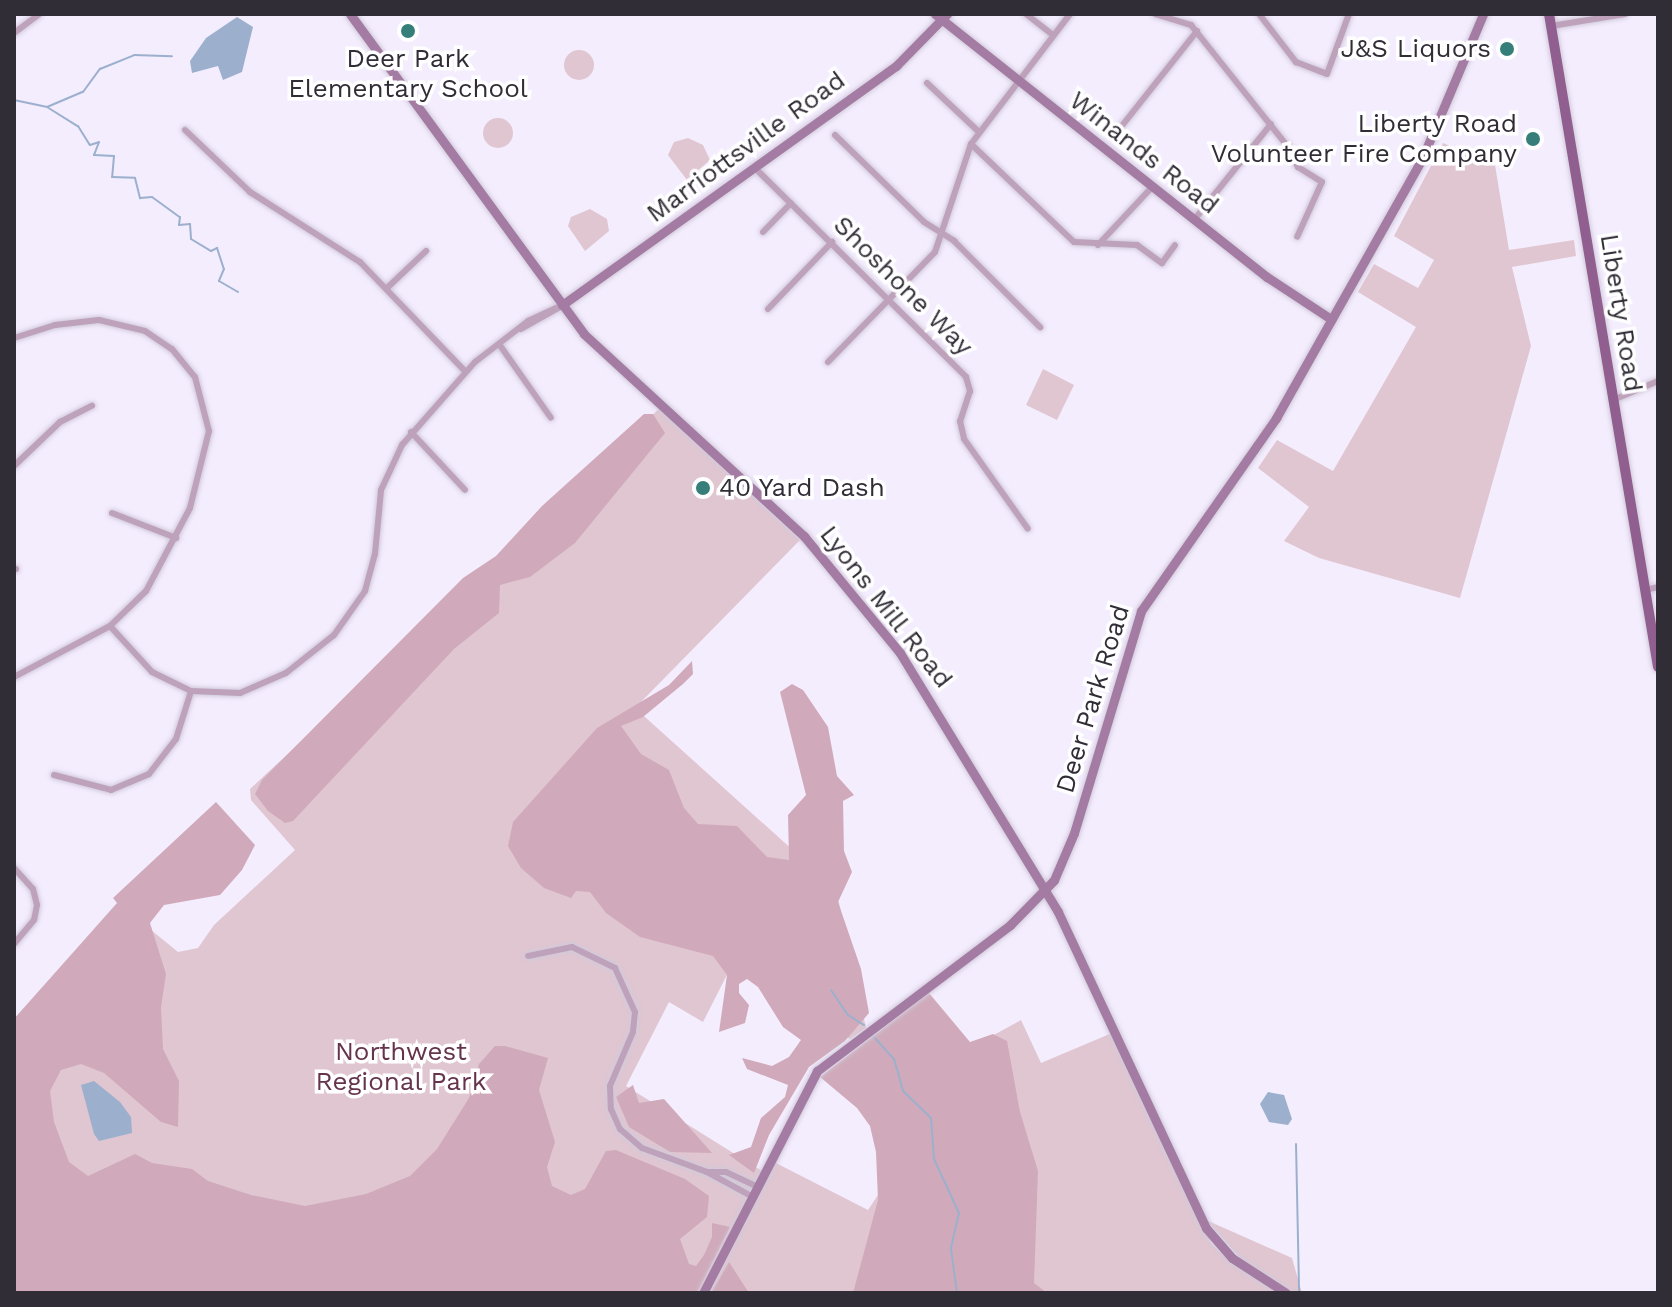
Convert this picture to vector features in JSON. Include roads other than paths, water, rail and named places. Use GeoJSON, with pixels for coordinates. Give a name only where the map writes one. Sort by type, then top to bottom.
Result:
{"type":"FeatureCollection","features":[{"type":"Feature","properties":{"kind":"main road","name":"Lyons Mill Road"},"geometry":{"type":"LineString","coordinates":[[350,14],[562,305],[601,352],[761,495],[841,577],[918,680],[1046,890],[1206,1228],[1232,1258],[1286,1293]]}},
{"type":"Feature","properties":{"kind":"main road","name":"Deer Park Road"},"geometry":{"type":"LineString","coordinates":[[703,1293],[805,1088],[823,1065],[1010,925],[1046,890],[1071,843],[1141,611],[1265,436],[1421,161],[1483,14]]}},
{"type":"Feature","properties":{"kind":"main road","name":"Liberty Road"},"geometry":{"type":"LineString","coordinates":[[1549,14],[1658,667]]}},
{"type":"Feature","properties":{"kind":"main road","name":"Marriottsville Road"},"geometry":{"type":"LineString","coordinates":[[562,305],[896,66],[942,16]]}},
{"type":"Feature","properties":{"kind":"main road","name":"Winands Road"},"geometry":{"type":"LineString","coordinates":[[942,16],[1016,82],[1194,220],[1331,319]]}},
{"type":"Feature","properties":{"kind":"street"},"geometry":{"type":"LineString","coordinates":[[14,33],[39,14]]}},
{"type":"Feature","properties":{"kind":"street"},"geometry":{"type":"LineString","coordinates":[[1026,14],[1053,35]]}},
{"type":"Feature","properties":{"kind":"street"},"geometry":{"type":"LineString","coordinates":[[828,362],[929,259],[943,233],[971,144],[978,131],[1070,14]]}},
{"type":"Feature","properties":{"kind":"street"},"geometry":{"type":"LineString","coordinates":[[1155,14],[1184,21],[1197,31],[1271,124],[1298,167],[1323,185],[1297,237]]}},
{"type":"Feature","properties":{"kind":"street"},"geometry":{"type":"LineString","coordinates":[[1259,14],[1296,62],[1327,74],[1349,14]]}},
{"type":"Feature","properties":{"kind":"street"},"geometry":{"type":"LineString","coordinates":[[1551,26],[1625,14]]}},
{"type":"Feature","properties":{"kind":"street"},"geometry":{"type":"LineString","coordinates":[[1117,132],[1197,31]]}},
{"type":"Feature","properties":{"kind":"street"},"geometry":{"type":"LineString","coordinates":[[927,83],[978,131]]}},
{"type":"Feature","properties":{"kind":"street"},"geometry":{"type":"LineString","coordinates":[[1194,220],[1271,124]]}},
{"type":"Feature","properties":{"kind":"street"},"geometry":{"type":"LineString","coordinates":[[185,130],[235,181],[360,262],[465,371]]}},
{"type":"Feature","properties":{"kind":"street"},"geometry":{"type":"LineString","coordinates":[[835,135],[924,222],[943,233],[1040,327]]}},
{"type":"Feature","properties":{"kind":"street"},"geometry":{"type":"LineString","coordinates":[[971,144],[1070,240],[1098,245],[1137,245],[1162,263],[1175,245]]}},
{"type":"Feature","properties":{"kind":"street","name":"Shoshone Way"},"geometry":{"type":"LineString","coordinates":[[755,168],[832,242],[886,302],[966,377],[970,391],[960,421],[964,439],[1028,529]]}},
{"type":"Feature","properties":{"kind":"street"},"geometry":{"type":"LineString","coordinates":[[1098,245],[1152,187]]}},
{"type":"Feature","properties":{"kind":"street"},"geometry":{"type":"LineString","coordinates":[[763,232],[791,203]]}},
{"type":"Feature","properties":{"kind":"street"},"geometry":{"type":"LineString","coordinates":[[768,309],[832,242]]}},
{"type":"Feature","properties":{"kind":"street"},"geometry":{"type":"LineString","coordinates":[[387,288],[426,251]]}},
{"type":"Feature","properties":{"kind":"street","name":"Marriottsville Road"},"geometry":{"type":"LineString","coordinates":[[110,626],[152,672],[191,691],[240,693],[276,680],[348,619],[371,574],[386,475],[411,432],[465,371],[550,308],[562,305]]}},
{"type":"Feature","properties":{"kind":"street"},"geometry":{"type":"LineString","coordinates":[[14,338],[67,323],[114,321],[161,340],[183,361],[203,394],[209,431],[200,482],[176,538],[146,591],[110,626],[14,677]]}},
{"type":"Feature","properties":{"kind":"street"},"geometry":{"type":"LineString","coordinates":[[499,344],[551,418]]}},
{"type":"Feature","properties":{"kind":"street"},"geometry":{"type":"LineString","coordinates":[[1613,400],[1658,381]]}},
{"type":"Feature","properties":{"kind":"street"},"geometry":{"type":"LineString","coordinates":[[14,466],[60,422],[92,406]]}},
{"type":"Feature","properties":{"kind":"street"},"geometry":{"type":"LineString","coordinates":[[411,432],[465,490]]}},
{"type":"Feature","properties":{"kind":"street"},"geometry":{"type":"LineString","coordinates":[[112,513],[176,538]]}},
{"type":"Feature","properties":{"kind":"street"},"geometry":{"type":"LineString","coordinates":[[1645,590],[1658,587]]}},
{"type":"Feature","properties":{"kind":"street"},"geometry":{"type":"LineString","coordinates":[[54,775],[111,790],[143,778],[169,752],[191,691]]}},
{"type":"Feature","properties":{"kind":"street"},"geometry":{"type":"LineString","coordinates":[[14,868],[28,881],[37,905],[34,920],[14,944]]}},
{"type":"Feature","properties":{"kind":"street"},"geometry":{"type":"LineString","coordinates":[[528,956],[572,947],[615,968],[635,1012],[633,1032],[610,1086],[616,1123],[635,1144],[707,1172],[751,1196]]}},
{"type":"Feature","properties":{"kind":"street"},"geometry":{"type":"LineString","coordinates":[[707,1172],[726,1172],[756,1186]]}},
{"type":"Feature","properties":{"kind":"water"},"geometry":{"type":"Polygon","coordinates":[[[237,17],[253,27],[242,72],[223,80],[218,66],[192,73],[190,61],[206,38],[237,17]]]}},
{"type":"Feature","properties":{"kind":"water"},"geometry":{"type":"Polygon","coordinates":[[[94,1081],[120,1102],[131,1117],[132,1133],[99,1141],[94,1134],[81,1085],[94,1081]]]}},
{"type":"Feature","properties":{"kind":"water"},"geometry":{"type":"Polygon","coordinates":[[[1268,1092],[1284,1095],[1292,1119],[1288,1125],[1269,1122],[1260,1104],[1268,1092]]]}},
{"type":"Feature","properties":{"kind":"waterway"},"geometry":{"type":"LineString","coordinates":[[47,107],[83,92],[100,69],[134,55],[172,56]]}},
{"type":"Feature","properties":{"kind":"waterway"},"geometry":{"type":"LineString","coordinates":[[14,100],[47,107],[78,126],[90,145],[99,142],[94,155],[114,156],[112,177],[135,178],[140,198],[152,197],[180,217],[179,225],[190,224],[191,239],[211,251],[217,248],[224,269],[219,281],[238,292]]}},
{"type":"Feature","properties":{"kind":"waterway"},"geometry":{"type":"LineString","coordinates":[[831,990],[848,1015],[864,1025]]}},
{"type":"Feature","properties":{"kind":"waterway"},"geometry":{"type":"LineString","coordinates":[[874,1037],[894,1059],[903,1091],[931,1118],[934,1159],[959,1213],[951,1249],[957,1293]]}},
{"type":"Feature","properties":{"kind":"waterway"},"geometry":{"type":"LineString","coordinates":[[1296,1144],[1299,1293]]}},
{"type":"Feature","properties":{"kind":"waterway"},"geometry":{"type":"LineString","coordinates":[[542,1293],[563,1293]]}},
{"type":"Feature","properties":{"kind":"place","name":"Deer Park Elementary School"},"geometry":{"type":"Point","coordinates":[408,31]}},
{"type":"Feature","properties":{"kind":"place","name":"J&S Liquors"},"geometry":{"type":"Point","coordinates":[1507,49]}},
{"type":"Feature","properties":{"kind":"place","name":"Liberty Road Volunteer Fire Company"},"geometry":{"type":"Point","coordinates":[1533,139]}},
{"type":"Feature","properties":{"kind":"place","name":"40 Yard Dash"},"geometry":{"type":"Point","coordinates":[703,488]}},
{"type":"Feature","properties":{"kind":"park label","name":"Northwest Regional Park"},"geometry":{"type":"Point","coordinates":[401,1067]}}]}
